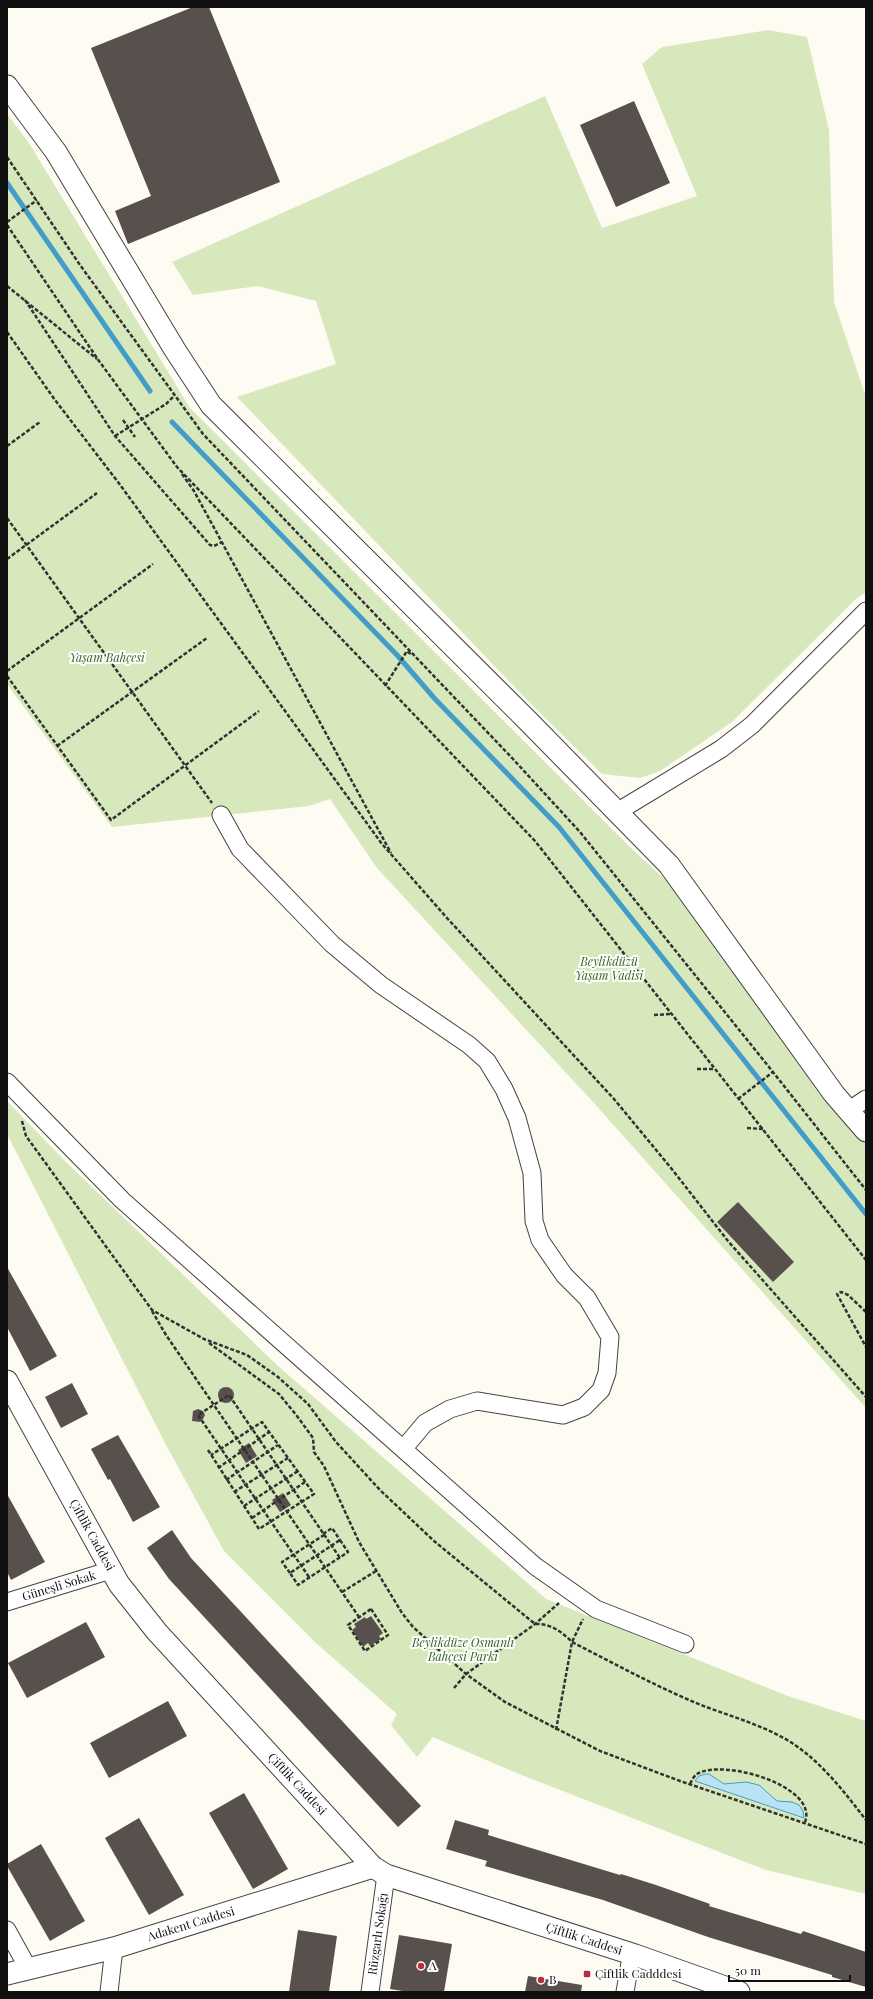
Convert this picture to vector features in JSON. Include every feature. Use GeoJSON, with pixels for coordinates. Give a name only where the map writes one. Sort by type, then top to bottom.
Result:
{"type":"FeatureCollection","features":[{"type":"Feature","properties":{"kind":"street"},"geometry":{"type":"LineString","coordinates":[[7,86],[56,152],[175,350],[212,405],[669,866],[848,1111],[866,1131]]}},
{"type":"Feature","properties":{"kind":"street"},"geometry":{"type":"LineString","coordinates":[[617,812],[721,749],[752,725],[866,611]]}},
{"type":"Feature","properties":{"kind":"street"},"geometry":{"type":"LineString","coordinates":[[220,815],[240,849],[332,944],[381,985],[469,1046],[487,1061],[504,1088],[517,1118],[532,1173],[534,1221],[540,1240],[564,1275],[587,1298],[610,1337],[607,1372],[601,1390],[584,1407],[563,1415],[478,1401],[450,1409],[425,1423],[404,1448]]}},
{"type":"Feature","properties":{"kind":"street"},"geometry":{"type":"LineString","coordinates":[[7,1082],[122,1200],[404,1448],[535,1566],[596,1609],[685,1644]]}},
{"type":"Feature","properties":{"kind":"street"},"geometry":{"type":"LineString","coordinates":[[848,1111],[866,1099]]}},
{"type":"Feature","properties":{"kind":"street","name":"Çiftlik Caddesi"},"geometry":{"type":"LineString","coordinates":[[7,1381],[119,1584],[156,1632],[379,1871],[635,1955],[739,1992]]}},
{"type":"Feature","properties":{"kind":"street","name":"Güneşli Sokak"},"geometry":{"type":"LineString","coordinates":[[7,1602],[111,1570]]}},
{"type":"Feature","properties":{"kind":"street","name":"Adakent Caddesi"},"geometry":{"type":"LineString","coordinates":[[7,1974],[114,1948],[379,1871]]}},
{"type":"Feature","properties":{"kind":"street","name":"Rüzgarlı Sokağı"},"geometry":{"type":"LineString","coordinates":[[370,1992],[379,1871]]}},
{"type":"Feature","properties":{"kind":"street"},"geometry":{"type":"LineString","coordinates":[[7,1930],[28,1968]]}},
{"type":"Feature","properties":{"kind":"street"},"geometry":{"type":"LineString","coordinates":[[109,1992],[114,1948]]}},
{"type":"Feature","properties":{"kind":"street"},"geometry":{"type":"LineString","coordinates":[[625,1992],[630,1963],[635,1955]]}},
{"type":"Feature","properties":{"kind":"path"},"geometry":{"type":"LineString","coordinates":[[7,157],[80,264],[174,396],[203,434],[422,663],[580,832],[866,1190]]}},
{"type":"Feature","properties":{"kind":"path"},"geometry":{"type":"LineString","coordinates":[[37,200],[7,224],[99,361],[194,491],[394,859]]}},
{"type":"Feature","properties":{"kind":"path"},"geometry":{"type":"LineString","coordinates":[[7,286],[99,361]]}},
{"type":"Feature","properties":{"kind":"path"},"geometry":{"type":"LineString","coordinates":[[25,300],[115,436],[210,545],[214,546],[222,542]]}},
{"type":"Feature","properties":{"kind":"path"},"geometry":{"type":"LineString","coordinates":[[7,332],[55,400],[118,482],[394,859],[614,1099],[671,1168],[728,1241],[866,1397]]}},
{"type":"Feature","properties":{"kind":"path"},"geometry":{"type":"LineString","coordinates":[[115,436],[129,429],[141,419],[166,404],[174,396]]}},
{"type":"Feature","properties":{"kind":"path"},"geometry":{"type":"LineString","coordinates":[[123,420],[135,437]]}},
{"type":"Feature","properties":{"kind":"path"},"geometry":{"type":"LineString","coordinates":[[7,446],[40,422]]}},
{"type":"Feature","properties":{"kind":"path"},"geometry":{"type":"LineString","coordinates":[[177,467],[535,842],[866,1260]]}},
{"type":"Feature","properties":{"kind":"path"},"geometry":{"type":"LineString","coordinates":[[7,559],[97,493]]}},
{"type":"Feature","properties":{"kind":"path"},"geometry":{"type":"LineString","coordinates":[[7,518],[80,617],[220,815]]}},
{"type":"Feature","properties":{"kind":"path"},"geometry":{"type":"LineString","coordinates":[[7,671],[153,564]]}},
{"type":"Feature","properties":{"kind":"path"},"geometry":{"type":"LineString","coordinates":[[57,746],[206,638]]}},
{"type":"Feature","properties":{"kind":"path"},"geometry":{"type":"LineString","coordinates":[[386,686],[407,651],[422,663]]}},
{"type":"Feature","properties":{"kind":"path"},"geometry":{"type":"LineString","coordinates":[[7,676],[111,820],[185,764],[259,712]]}},
{"type":"Feature","properties":{"kind":"path"},"geometry":{"type":"LineString","coordinates":[[654,1015],[672,1014]]}},
{"type":"Feature","properties":{"kind":"path"},"geometry":{"type":"LineString","coordinates":[[697,1069],[716,1069]]}},
{"type":"Feature","properties":{"kind":"path"},"geometry":{"type":"LineString","coordinates":[[738,1098],[773,1072]]}},
{"type":"Feature","properties":{"kind":"path"},"geometry":{"type":"LineString","coordinates":[[20,1115],[26,1136],[152,1310],[166,1335],[359,1617]]}},
{"type":"Feature","properties":{"kind":"path"},"geometry":{"type":"LineString","coordinates":[[747,1128],[763,1129]]}},
{"type":"Feature","properties":{"kind":"path"},"geometry":{"type":"LineString","coordinates":[[866,1312],[848,1295],[841,1292],[837,1294],[866,1347]]}},
{"type":"Feature","properties":{"kind":"path"},"geometry":{"type":"LineString","coordinates":[[152,1310],[204,1339],[279,1394],[313,1438],[314,1452],[324,1466],[346,1516],[376,1571],[413,1627],[466,1674],[505,1702],[556,1730],[600,1751],[690,1784],[866,1844]]}},
{"type":"Feature","properties":{"kind":"path"},"geometry":{"type":"LineString","coordinates":[[204,1339],[246,1355],[278,1377],[308,1404],[346,1453],[380,1490],[423,1531],[535,1624],[544,1623],[565,1635],[572,1642],[637,1676],[700,1705],[772,1732],[795,1745],[822,1767],[866,1820]]}},
{"type":"Feature","properties":{"kind":"path"},"geometry":{"type":"LineString","coordinates":[[309,1577],[198,1415],[229,1396],[340,1558]]}},
{"type":"Feature","properties":{"kind":"path"},"geometry":{"type":"LineString","coordinates":[[208,1450],[218,1468],[259,1529],[314,1494],[262,1422],[211,1455]]}},
{"type":"Feature","properties":{"kind":"path"},"geometry":{"type":"LineString","coordinates":[[218,1468],[269,1432]]}},
{"type":"Feature","properties":{"kind":"path"},"geometry":{"type":"LineString","coordinates":[[226,1480],[278,1445]]}},
{"type":"Feature","properties":{"kind":"path"},"geometry":{"type":"LineString","coordinates":[[234,1492],[288,1458]]}},
{"type":"Feature","properties":{"kind":"path"},"geometry":{"type":"LineString","coordinates":[[244,1506],[298,1471]]}},
{"type":"Feature","properties":{"kind":"path"},"geometry":{"type":"LineString","coordinates":[[252,1518],[305,1482]]}},
{"type":"Feature","properties":{"kind":"path"},"geometry":{"type":"LineString","coordinates":[[332,1528],[340,1540],[348,1552],[298,1585],[282,1562],[332,1528]]}},
{"type":"Feature","properties":{"kind":"path"},"geometry":{"type":"LineString","coordinates":[[290,1573],[340,1540]]}},
{"type":"Feature","properties":{"kind":"path"},"geometry":{"type":"LineString","coordinates":[[342,1592],[376,1571]]}},
{"type":"Feature","properties":{"kind":"path"},"geometry":{"type":"LineString","coordinates":[[454,1688],[466,1674],[535,1624],[572,1591]]}},
{"type":"Feature","properties":{"kind":"path"},"geometry":{"type":"LineString","coordinates":[[371,1610],[388,1635],[365,1651],[348,1625],[359,1617],[371,1610]]}},
{"type":"Feature","properties":{"kind":"path"},"geometry":{"type":"LineString","coordinates":[[556,1730],[572,1642],[584,1614]]}},
{"type":"Feature","properties":{"kind":"path"},"geometry":{"type":"LineString","coordinates":[[690,1784],[696,1775],[712,1770],[733,1770],[762,1776],[789,1792],[800,1802],[806,1811],[805,1822]]}},
{"type":"Feature","properties":{"kind":"green space"},"geometry":{"type":"Polygon","coordinates":[[[768,30],[807,37],[829,130],[834,302],[866,397],[866,592],[855,600],[732,722],[660,771],[640,778],[602,774],[529,702],[237,397],[336,364],[316,301],[258,286],[193,295],[172,262],[545,96],[602,228],[697,196],[642,64],[662,47],[768,30]]]}},
{"type":"Feature","properties":{"kind":"green space","name":"Beylikdüzü Yaşam Vadisi"},"geometry":{"type":"Polygon","coordinates":[[[7,114],[29,143],[190,408],[633,850],[682,895],[866,1141],[866,1408],[593,1102],[377,868],[330,799],[309,806],[112,827],[7,684],[7,114]]]}},
{"type":"Feature","properties":{"kind":"green space","name":"Beylikdüze Osmanlı Bahçesi Parkı"},"geometry":{"type":"Polygon","coordinates":[[[7,1101],[66,1162],[278,1366],[546,1599],[788,1696],[866,1721],[866,1894],[766,1870],[519,1774],[433,1737],[417,1757],[391,1725],[397,1714],[316,1643],[224,1551],[165,1443],[7,1134],[7,1101]]]}},
{"type":"Feature","properties":{"kind":"water"},"geometry":{"type":"Polygon","coordinates":[[[709,1774],[724,1784],[746,1782],[759,1785],[777,1801],[792,1802],[799,1805],[803,1811],[804,1818],[695,1781],[699,1776],[709,1774]]]}},
{"type":"Feature","properties":{"kind":"building"},"geometry":{"type":"Polygon","coordinates":[[[193,7],[209,7],[280,182],[128,244],[115,211],[151,196],[91,48],[193,7]]]}},
{"type":"Feature","properties":{"kind":"building"},"geometry":{"type":"Polygon","coordinates":[[[634,101],[670,183],[616,207],[580,125],[634,101]]]}},
{"type":"Feature","properties":{"kind":"building"},"geometry":{"type":"Polygon","coordinates":[[[738,1202],[794,1262],[773,1282],[717,1222],[738,1202]]]}},
{"type":"Feature","properties":{"kind":"building"},"geometry":{"type":"Polygon","coordinates":[[[7,1267],[57,1356],[30,1371],[7,1327],[7,1267]]]}},
{"type":"Feature","properties":{"kind":"building"},"geometry":{"type":"Polygon","coordinates":[[[72,1383],[88,1414],[61,1428],[45,1397],[72,1383]]]}},
{"type":"Feature","properties":{"kind":"building"},"geometry":{"type":"Polygon","coordinates":[[[226,1387],[233,1392],[234,1395],[229,1402],[226,1403],[219,1398],[218,1395],[223,1388],[226,1387]]]}},
{"type":"Feature","properties":{"kind":"building"},"geometry":{"type":"Polygon","coordinates":[[[198,1409],[203,1411],[205,1415],[203,1419],[200,1422],[192,1421],[193,1411],[198,1409]]]}},
{"type":"Feature","properties":{"kind":"building"},"geometry":{"type":"Polygon","coordinates":[[[118,1435],[160,1507],[133,1522],[110,1479],[108,1480],[91,1449],[118,1435]]]}},
{"type":"Feature","properties":{"kind":"building"},"geometry":{"type":"Polygon","coordinates":[[[249,1443],[257,1456],[246,1463],[238,1450],[249,1443]]]}},
{"type":"Feature","properties":{"kind":"building"},"geometry":{"type":"Polygon","coordinates":[[[283,1493],[291,1505],[280,1512],[272,1500],[283,1493]]]}},
{"type":"Feature","properties":{"kind":"building"},"geometry":{"type":"Polygon","coordinates":[[[7,1494],[45,1562],[11,1580],[7,1572],[7,1494]]]}},
{"type":"Feature","properties":{"kind":"building"},"geometry":{"type":"Polygon","coordinates":[[[172,1530],[191,1558],[421,1806],[398,1827],[169,1579],[147,1548],[172,1530]]]}},
{"type":"Feature","properties":{"kind":"building"},"geometry":{"type":"Polygon","coordinates":[[[371,1616],[383,1633],[379,1636],[381,1639],[370,1646],[368,1643],[363,1647],[352,1630],[356,1627],[354,1624],[365,1617],[366,1619],[371,1616]]]}},
{"type":"Feature","properties":{"kind":"building"},"geometry":{"type":"Polygon","coordinates":[[[86,1622],[105,1657],[27,1698],[8,1663],[86,1622]]]}},
{"type":"Feature","properties":{"kind":"building"},"geometry":{"type":"Polygon","coordinates":[[[168,1701],[187,1736],[109,1778],[90,1743],[168,1701]]]}},
{"type":"Feature","properties":{"kind":"building"},"geometry":{"type":"Polygon","coordinates":[[[244,1793],[288,1869],[253,1889],[209,1813],[244,1793]]]}},
{"type":"Feature","properties":{"kind":"building"},"geometry":{"type":"Polygon","coordinates":[[[139,1818],[184,1895],[149,1915],[105,1838],[139,1818]]]}},
{"type":"Feature","properties":{"kind":"building"},"geometry":{"type":"Polygon","coordinates":[[[455,1820],[489,1830],[488,1835],[656,1885],[710,1904],[709,1906],[801,1934],[803,1931],[866,1952],[866,1987],[708,1937],[603,1900],[485,1866],[487,1861],[446,1849],[455,1820]]]}},
{"type":"Feature","properties":{"kind":"building"},"geometry":{"type":"Polygon","coordinates":[[[41,1844],[85,1921],[50,1941],[7,1866],[7,1864],[41,1844]]]}},
{"type":"Feature","properties":{"kind":"building"},"geometry":{"type":"Polygon","coordinates":[[[298,1930],[337,1936],[329,1992],[289,1992],[298,1930]]]}},
{"type":"Feature","properties":{"kind":"building","name":"A"},"geometry":{"type":"Polygon","coordinates":[[[399,1935],[452,1944],[444,1992],[409,1992],[390,1989],[399,1935]]]}},
{"type":"Feature","properties":{"kind":"building","name":"B"},"geometry":{"type":"Polygon","coordinates":[[[528,1976],[582,1985],[581,1992],[525,1992],[528,1976]]]}},
{"type":"Feature","properties":{"kind":"waterway"},"geometry":{"type":"LineString","coordinates":[[7,183],[150,391]]}},
{"type":"Feature","properties":{"kind":"waterway"},"geometry":{"type":"LineString","coordinates":[[172,422],[397,655],[435,699],[559,827],[866,1214]]}},
{"type":"Feature","properties":{"kind":"place","name":"A"},"geometry":{"type":"Point","coordinates":[421,1966]}},
{"type":"Feature","properties":{"kind":"place","name":"Çiftlik Cadddesi"},"geometry":{"type":"Point","coordinates":[587,1974]}},
{"type":"Feature","properties":{"kind":"place","name":"B"},"geometry":{"type":"Point","coordinates":[541,1980]}},
{"type":"Feature","properties":{"kind":"park label","name":"Yaşam Bahçesi"},"geometry":{"type":"Point","coordinates":[107,658]}}]}
